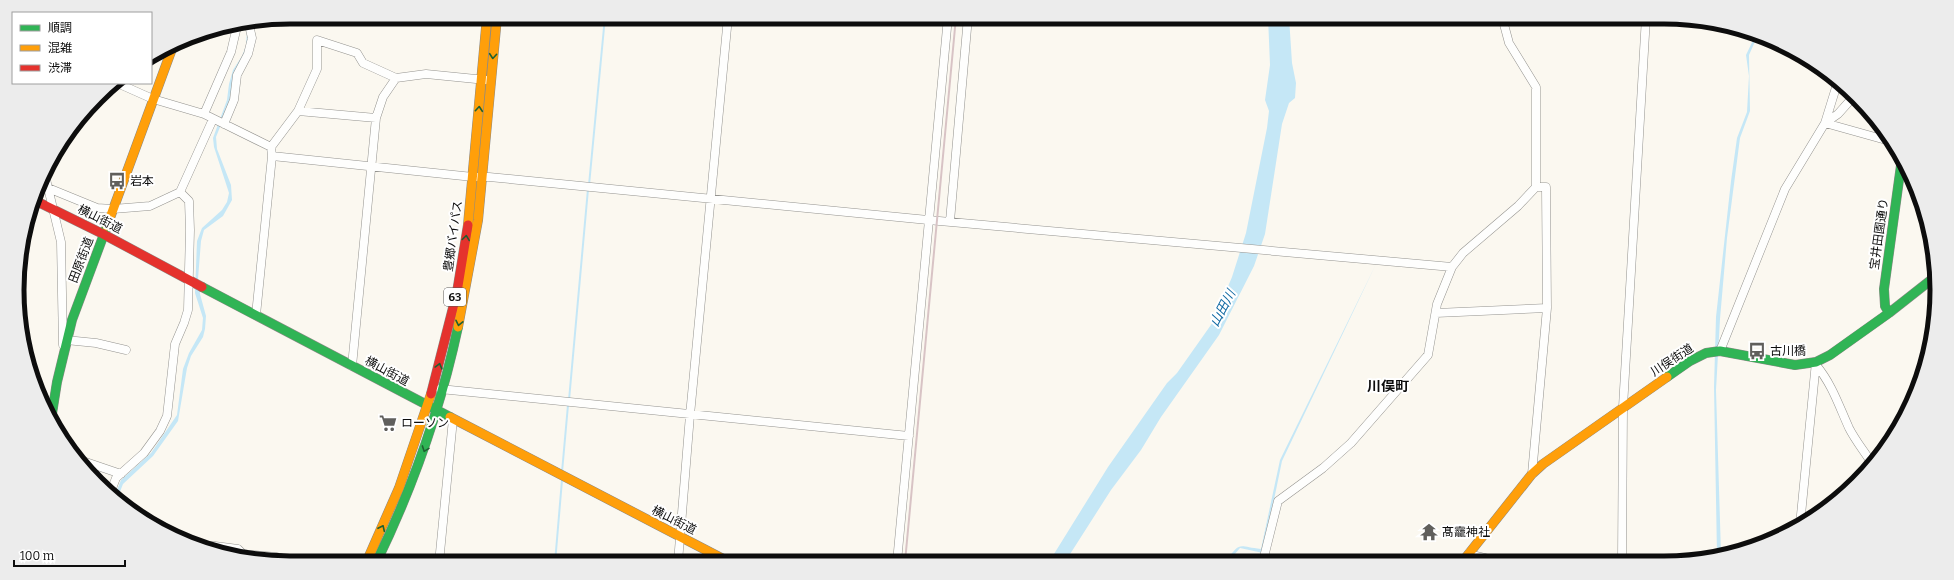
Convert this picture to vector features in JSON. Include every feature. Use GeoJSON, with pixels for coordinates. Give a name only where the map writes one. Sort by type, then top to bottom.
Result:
{"type":"FeatureCollection","features":[{"type":"Feature","properties":{"kind":"main road","name":"豊郷バイパス"},"geometry":{"type":"LineString","coordinates":[[379,556],[412,482],[427,443],[443,389],[473,253],[486,80],[488,24]]}},
{"type":"Feature","properties":{"kind":"main road","name":"豊郷バイパス"},"geometry":{"type":"LineString","coordinates":[[486,80],[495,24]]}},
{"type":"Feature","properties":{"kind":"main road","name":"田原街道"},"geometry":{"type":"LineString","coordinates":[[53,411],[66,340],[103,234],[171,52]]}},
{"type":"Feature","properties":{"kind":"main road","name":"宝井田園通り"},"geometry":{"type":"LineString","coordinates":[[1889,313],[1884,306],[1884,289],[1901,168]]}},
{"type":"Feature","properties":{"kind":"main road","name":"豊郷バイパス"},"geometry":{"type":"LineString","coordinates":[[369,556],[403,480],[433,387],[447,338],[458,287],[469,216],[478,177]]}},
{"type":"Feature","properties":{"kind":"main road","name":"横山街道"},"geometry":{"type":"LineString","coordinates":[[39,202],[103,234],[427,406],[717,556]]}},
{"type":"Feature","properties":{"kind":"main road","name":"川俣街道"},"geometry":{"type":"LineString","coordinates":[[1467,556],[1532,474],[1553,456],[1690,360],[1706,353],[1720,351],[1795,365],[1816,363],[1830,355],[1889,313],[1929,281]]}},
{"type":"Feature","properties":{"kind":"street"},"geometry":{"type":"LineString","coordinates":[[678,556],[690,415],[727,24]]}},
{"type":"Feature","properties":{"kind":"street"},"geometry":{"type":"LineString","coordinates":[[898,556],[947,24]]}},
{"type":"Feature","properties":{"kind":"street"},"geometry":{"type":"LineString","coordinates":[[950,222],[967,24]]}},
{"type":"Feature","properties":{"kind":"street"},"geometry":{"type":"LineString","coordinates":[[1264,556],[1278,501],[1323,468],[1351,443],[1428,355],[1437,304],[1452,267],[1463,253],[1518,206],[1536,187],[1536,87],[1509,43],[1504,24]]}},
{"type":"Feature","properties":{"kind":"street"},"geometry":{"type":"LineString","coordinates":[[1622,556],[1622,407],[1646,24]]}},
{"type":"Feature","properties":{"kind":"street"},"geometry":{"type":"LineString","coordinates":[[224,124],[234,100],[238,75],[248,54],[252,38],[249,27]]}},
{"type":"Feature","properties":{"kind":"street"},"geometry":{"type":"LineString","coordinates":[[204,114],[231,52],[236,29]]}},
{"type":"Feature","properties":{"kind":"street"},"geometry":{"type":"LineString","coordinates":[[256,315],[272,156],[271,147],[298,111],[317,69],[317,40],[357,53],[363,63],[396,78],[426,74],[486,80]]}},
{"type":"Feature","properties":{"kind":"street"},"geometry":{"type":"LineString","coordinates":[[352,366],[376,118],[383,97],[396,78]]}},
{"type":"Feature","properties":{"kind":"street"},"geometry":{"type":"LineString","coordinates":[[121,85],[153,99],[204,114],[271,147]]}},
{"type":"Feature","properties":{"kind":"street"},"geometry":{"type":"LineString","coordinates":[[1720,351],[1785,189],[1825,123],[1836,87]]}},
{"type":"Feature","properties":{"kind":"street"},"geometry":{"type":"LineString","coordinates":[[1825,123],[1838,114],[1850,100]]}},
{"type":"Feature","properties":{"kind":"street"},"geometry":{"type":"LineString","coordinates":[[298,111],[376,118]]}},
{"type":"Feature","properties":{"kind":"street"},"geometry":{"type":"LineString","coordinates":[[48,188],[97,208],[113,209],[150,206],[180,192],[213,119]]}},
{"type":"Feature","properties":{"kind":"street"},"geometry":{"type":"LineString","coordinates":[[1825,123],[1883,139]]}},
{"type":"Feature","properties":{"kind":"street"},"geometry":{"type":"LineString","coordinates":[[272,156],[928,220],[1452,267]]}},
{"type":"Feature","properties":{"kind":"street"},"geometry":{"type":"LineString","coordinates":[[47,182],[61,242],[64,350]]}},
{"type":"Feature","properties":{"kind":"street"},"geometry":{"type":"LineString","coordinates":[[1532,474],[1547,308],[1546,187],[1536,187]]}},
{"type":"Feature","properties":{"kind":"street"},"geometry":{"type":"LineString","coordinates":[[112,488],[116,478],[144,453],[160,431],[167,416],[175,344],[188,310],[190,230],[189,201],[180,192]]}},
{"type":"Feature","properties":{"kind":"street"},"geometry":{"type":"LineString","coordinates":[[1436,313],[1547,308]]}},
{"type":"Feature","properties":{"kind":"street"},"geometry":{"type":"LineString","coordinates":[[66,340],[96,343],[126,350]]}},
{"type":"Feature","properties":{"kind":"street"},"geometry":{"type":"LineString","coordinates":[[1816,363],[1824,373],[1836,396],[1850,429],[1869,459]]}},
{"type":"Feature","properties":{"kind":"street"},"geometry":{"type":"LineString","coordinates":[[1801,518],[1816,363]]}},
{"type":"Feature","properties":{"kind":"street"},"geometry":{"type":"LineString","coordinates":[[433,387],[690,415],[908,436]]}},
{"type":"Feature","properties":{"kind":"street"},"geometry":{"type":"LineString","coordinates":[[440,556],[453,419]]}},
{"type":"Feature","properties":{"kind":"street"},"geometry":{"type":"LineString","coordinates":[[88,463],[121,474]]}},
{"type":"Feature","properties":{"kind":"street"},"geometry":{"type":"LineString","coordinates":[[225,548],[238,549],[239,551]]}},
{"type":"Feature","properties":{"kind":"street"},"geometry":{"type":"LineString","coordinates":[[1469,553],[1480,556]]}},
{"type":"Feature","properties":{"kind":"water","name":"山田川"},"geometry":{"type":"Polygon","coordinates":[[[1268,24],[1289,24],[1292,63],[1296,83],[1295,98],[1289,103],[1282,124],[1265,234],[1254,266],[1219,335],[1161,417],[1141,450],[1111,490],[1069,556],[1053,556],[1108,467],[1167,383],[1177,373],[1213,322],[1232,277],[1246,233],[1267,128],[1269,111],[1265,100],[1270,65],[1268,24]]]}},
{"type":"Feature","properties":{"kind":"water"},"geometry":{"type":"Polygon","coordinates":[[[244,28],[249,28],[249,45],[235,74],[232,85],[231,100],[216,137],[217,149],[231,185],[232,200],[223,216],[204,230],[201,241],[198,279],[200,294],[206,316],[203,337],[191,356],[187,368],[178,421],[153,456],[123,484],[119,494],[116,491],[121,480],[151,453],[177,415],[183,369],[189,353],[202,330],[203,318],[195,293],[197,241],[202,228],[222,210],[227,202],[229,193],[214,147],[213,138],[227,100],[233,70],[242,56],[246,46],[247,31],[244,28]]]}},
{"type":"Feature","properties":{"kind":"water"},"geometry":{"type":"Polygon","coordinates":[[[1753,39],[1756,40],[1749,55],[1750,111],[1740,138],[1727,238],[1720,319],[1716,390],[1721,550],[1717,551],[1714,387],[1716,317],[1737,138],[1747,112],[1749,76],[1746,55],[1753,39]]]}},
{"type":"Feature","properties":{"kind":"water"},"geometry":{"type":"Polygon","coordinates":[[[1376,264],[1282,461],[1263,553],[1240,548],[1233,556],[1230,556],[1234,550],[1240,546],[1261,549],[1280,460],[1376,264]]]}},
{"type":"Feature","properties":{"kind":"waterway"},"geometry":{"type":"LineString","coordinates":[[589,185],[604,24]]}},
{"type":"Feature","properties":{"kind":"waterway"},"geometry":{"type":"LineString","coordinates":[[569,400],[588,189]]}},
{"type":"Feature","properties":{"kind":"waterway"},"geometry":{"type":"LineString","coordinates":[[562,472],[568,405]]}},
{"type":"Feature","properties":{"kind":"waterway"},"geometry":{"type":"LineString","coordinates":[[556,556],[562,480]]}},
{"type":"Feature","properties":{"kind":"railway"},"geometry":{"type":"LineString","coordinates":[[906,556],[955,24]]}},
{"type":"Feature","properties":{"kind":"traffic: fast"},"geometry":{"type":"LineString","coordinates":[[1889,313],[1885,306],[1884,289],[1901,168]]}},
{"type":"Feature","properties":{"kind":"traffic: fast"},"geometry":{"type":"LineString","coordinates":[[52,410],[57,382],[72,320],[107,226]]}},
{"type":"Feature","properties":{"kind":"traffic: fast"},"geometry":{"type":"LineString","coordinates":[[1667,377],[1690,361],[1706,353],[1720,351],[1795,365],[1816,362],[1830,355],[1889,313],[1929,281]]}},
{"type":"Feature","properties":{"kind":"traffic: fast"},"geometry":{"type":"LineString","coordinates":[[202,287],[450,417]]}},
{"type":"Feature","properties":{"kind":"traffic: fast"},"geometry":{"type":"LineString","coordinates":[[379,556],[414,476],[434,418],[458,327]]}},
{"type":"Feature","properties":{"kind":"traffic: slow"},"geometry":{"type":"LineString","coordinates":[[468,225],[486,24]]}},
{"type":"Feature","properties":{"kind":"traffic: slow"},"geometry":{"type":"LineString","coordinates":[[458,327],[478,220],[496,24]]}},
{"type":"Feature","properties":{"kind":"traffic: slow"},"geometry":{"type":"LineString","coordinates":[[107,226],[171,52]]}},
{"type":"Feature","properties":{"kind":"traffic: slow"},"geometry":{"type":"LineString","coordinates":[[1467,556],[1532,474],[1543,464],[1667,377]]}},
{"type":"Feature","properties":{"kind":"traffic: slow"},"geometry":{"type":"LineString","coordinates":[[369,556],[399,488],[431,394]]}},
{"type":"Feature","properties":{"kind":"traffic: slow"},"geometry":{"type":"LineString","coordinates":[[450,417],[717,556]]}},
{"type":"Feature","properties":{"kind":"traffic: jam"},"geometry":{"type":"LineString","coordinates":[[39,202],[103,234],[202,287]]}},
{"type":"Feature","properties":{"kind":"traffic: jam"},"geometry":{"type":"LineString","coordinates":[[431,394],[457,292],[468,225]]}},
{"type":"Feature","properties":{"kind":"place","name":"岩本"},"geometry":{"type":"Point","coordinates":[117,181]}},
{"type":"Feature","properties":{"kind":"place","name":"古川橋"},"geometry":{"type":"Point","coordinates":[1757,351]}},
{"type":"Feature","properties":{"kind":"place","name":"ローソン"},"geometry":{"type":"Point","coordinates":[388,423]}},
{"type":"Feature","properties":{"kind":"place","name":"髙靇神社"},"geometry":{"type":"Point","coordinates":[1429,532]}},
{"type":"Feature","properties":{"kind":"district","name":"川俣町"},"geometry":{"type":"Point","coordinates":[1388,386]}}]}
